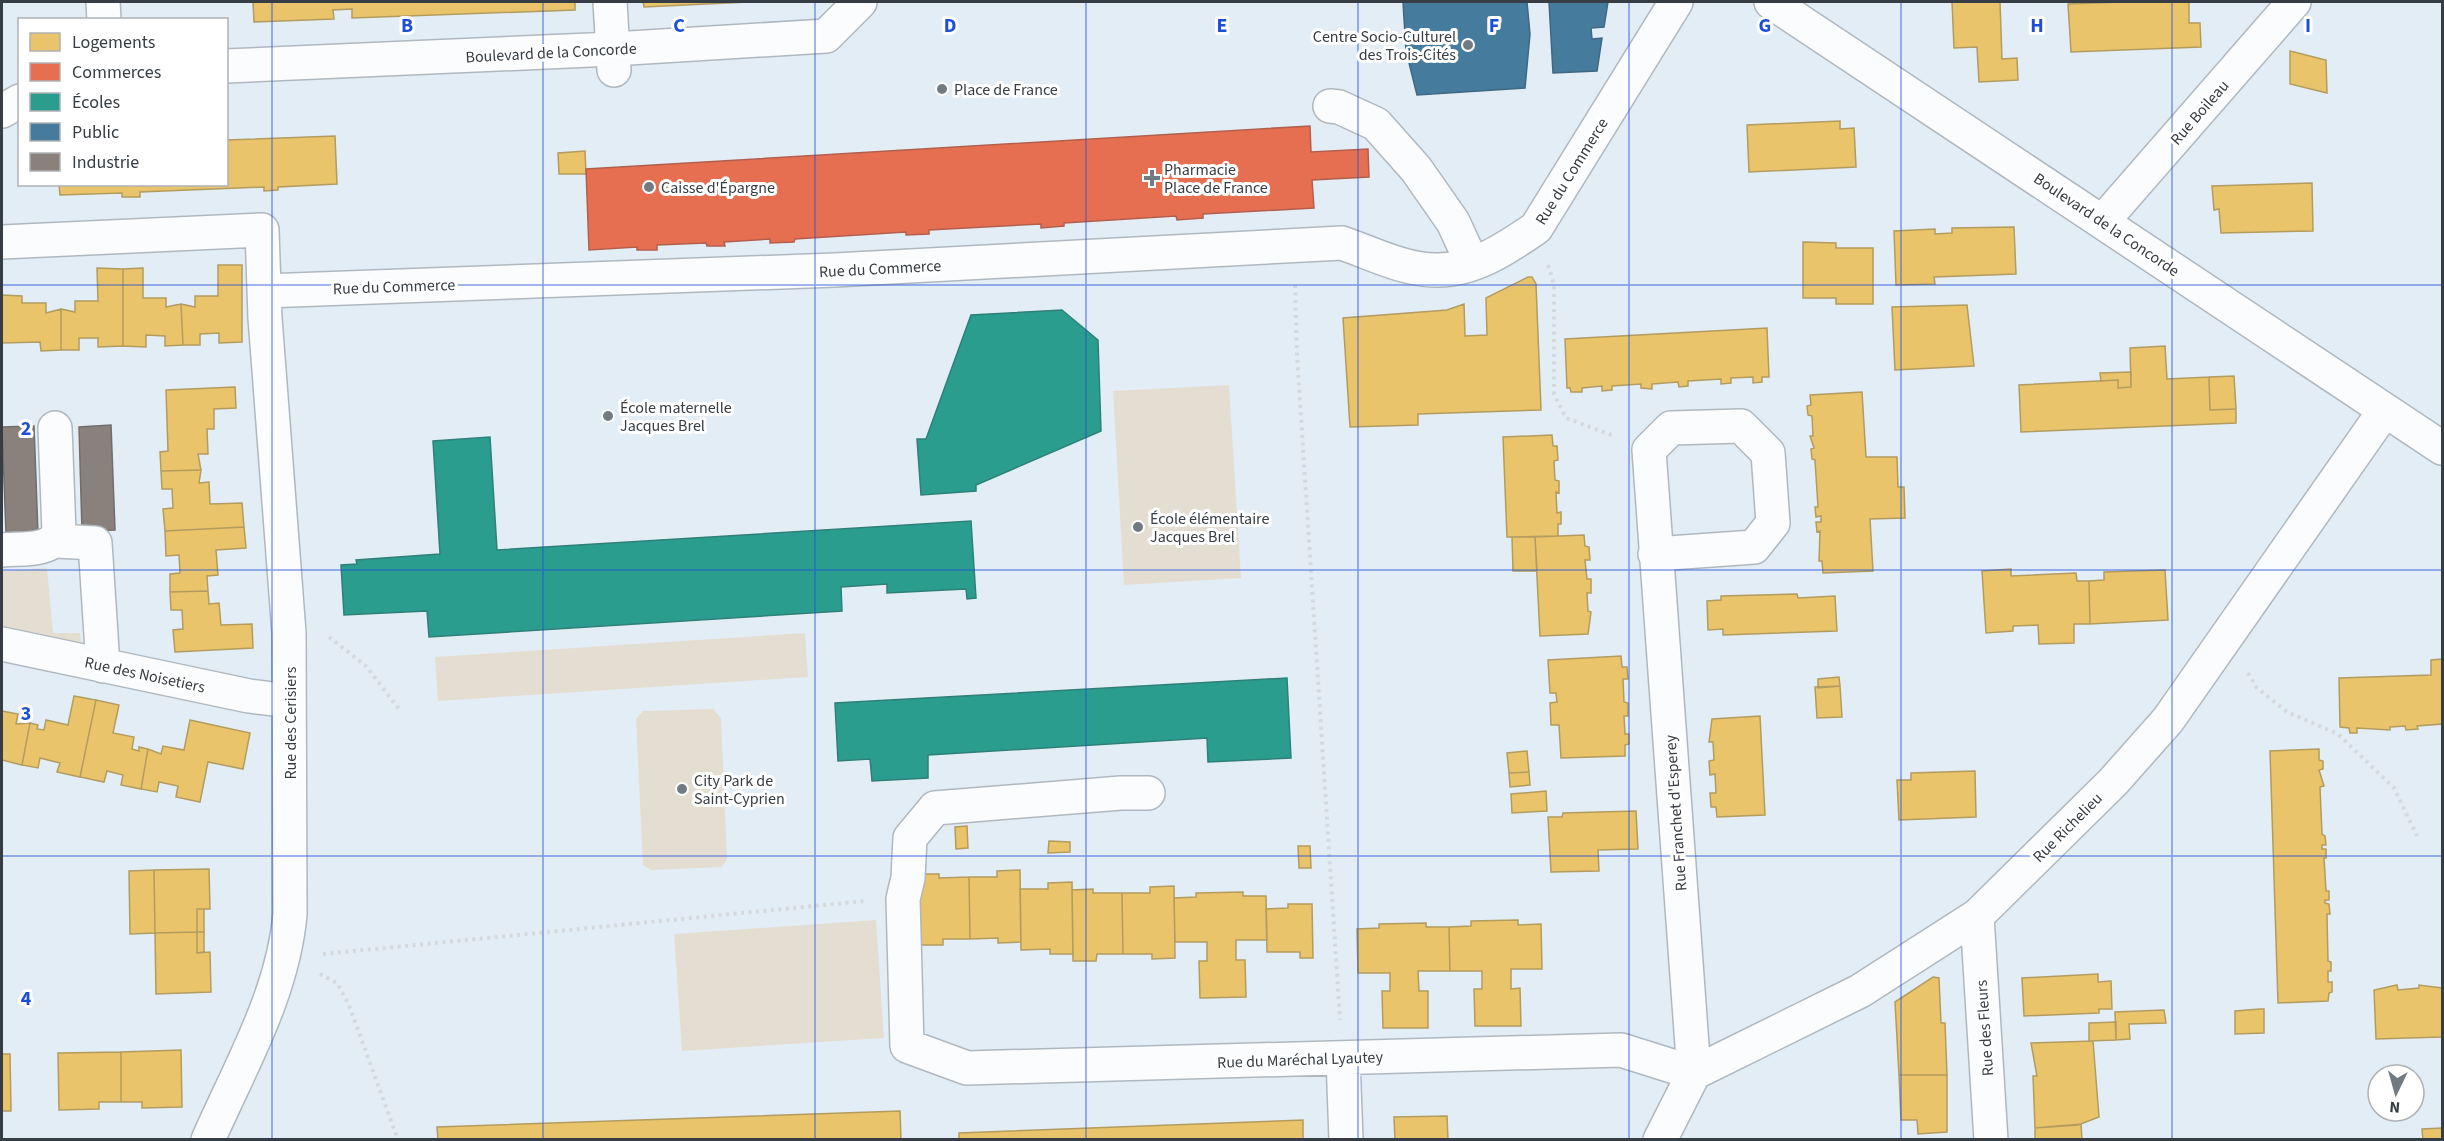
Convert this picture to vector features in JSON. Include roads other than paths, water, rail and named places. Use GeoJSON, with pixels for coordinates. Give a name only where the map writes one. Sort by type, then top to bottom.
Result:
{"type":"FeatureCollection","features":[{"type":"Feature","properties":{"kind":"street"},"geometry":{"type":"LineString","coordinates":[[102,2],[104,18]]}},
{"type":"Feature","properties":{"kind":"street"},"geometry":{"type":"LineString","coordinates":[[610,2],[614,60]]}},
{"type":"Feature","properties":{"kind":"street","name":"Boulevard de la Concorde"},"geometry":{"type":"LineString","coordinates":[[228,66],[614,60],[826,36],[860,2]]}},
{"type":"Feature","properties":{"kind":"street","name":"Rue du Commerce"},"geometry":{"type":"LineString","coordinates":[[264,291],[835,270],[1342,243],[1404,265],[1436,270],[1472,263],[1502,252],[1536,228],[1676,2]]}},
{"type":"Feature","properties":{"kind":"street","name":"Boulevard de la Concorde"},"geometry":{"type":"LineString","coordinates":[[1771,2],[2442,448]]}},
{"type":"Feature","properties":{"kind":"street","name":"Rue Boileau"},"geometry":{"type":"LineString","coordinates":[[2103,221],[2294,2]]}},
{"type":"Feature","properties":{"kind":"street"},"geometry":{"type":"LineString","coordinates":[[2,111],[18,102]]}},
{"type":"Feature","properties":{"kind":"street"},"geometry":{"type":"LineString","coordinates":[[1330,106],[1340,107],[1376,124],[1422,177],[1453,222],[1472,263]]}},
{"type":"Feature","properties":{"kind":"street"},"geometry":{"type":"LineString","coordinates":[[2,242],[262,230],[264,291]]}},
{"type":"Feature","properties":{"kind":"street","name":"Rue des Cerisiers"},"geometry":{"type":"LineString","coordinates":[[208,1140],[273,992],[285,956],[290,914],[290,633],[264,291]]}},
{"type":"Feature","properties":{"kind":"street","name":"Rue Richelieu"},"geometry":{"type":"LineString","coordinates":[[1694,1073],[1860,991],[1977,916],[2113,782],[2168,720],[2385,410]]}},
{"type":"Feature","properties":{"kind":"street","name":"Rue Franchet d'Esperey"},"geometry":{"type":"LineString","coordinates":[[1655,554],[1754,547],[1773,523],[1768,453],[1741,426],[1671,428],[1649,450],[1655,554],[1694,1073]]}},
{"type":"Feature","properties":{"kind":"street"},"geometry":{"type":"LineString","coordinates":[[2,550],[49,546],[56,541],[59,532],[55,428]]}},
{"type":"Feature","properties":{"kind":"street"},"geometry":{"type":"LineString","coordinates":[[56,541],[95,543],[103,666]]}},
{"type":"Feature","properties":{"kind":"street","name":"Rue des Noisetiers"},"geometry":{"type":"LineString","coordinates":[[2,644],[249,696],[290,701]]}},
{"type":"Feature","properties":{"kind":"street","name":"Rue du Maréchal Lyautey"},"geometry":{"type":"LineString","coordinates":[[1148,793],[1121,793],[935,808],[910,838],[908,878],[903,899],[907,1046],[967,1068],[1621,1050],[1694,1073]]}},
{"type":"Feature","properties":{"kind":"street","name":"Rue des Fleurs"},"geometry":{"type":"LineString","coordinates":[[1977,916],[1991,1140]]}},
{"type":"Feature","properties":{"kind":"street"},"geometry":{"type":"LineString","coordinates":[[1343,1058],[1346,1140]]}},
{"type":"Feature","properties":{"kind":"street"},"geometry":{"type":"LineString","coordinates":[[1660,1140],[1694,1073]]}},
{"type":"Feature","properties":{"kind":"place","name":"Centre Socio-Culturel des Trois-Cités"},"geometry":{"type":"Point","coordinates":[1468,45]}},
{"type":"Feature","properties":{"kind":"place","name":"Place de France"},"geometry":{"type":"Point","coordinates":[942,89]}},
{"type":"Feature","properties":{"kind":"place","name":"Pharmacie Place de France"},"geometry":{"type":"Point","coordinates":[1152,178]}},
{"type":"Feature","properties":{"kind":"place","name":"Caisse d'Épargne"},"geometry":{"type":"Point","coordinates":[649,187]}},
{"type":"Feature","properties":{"kind":"place","name":"École maternelle Jacques Brel"},"geometry":{"type":"Point","coordinates":[608,416]}},
{"type":"Feature","properties":{"kind":"place","name":"École élémentaire Jacques Brel"},"geometry":{"type":"Point","coordinates":[1138,527]}},
{"type":"Feature","properties":{"kind":"place","name":"City Park de Saint-Cyprien"},"geometry":{"type":"Point","coordinates":[682,789]}}]}
